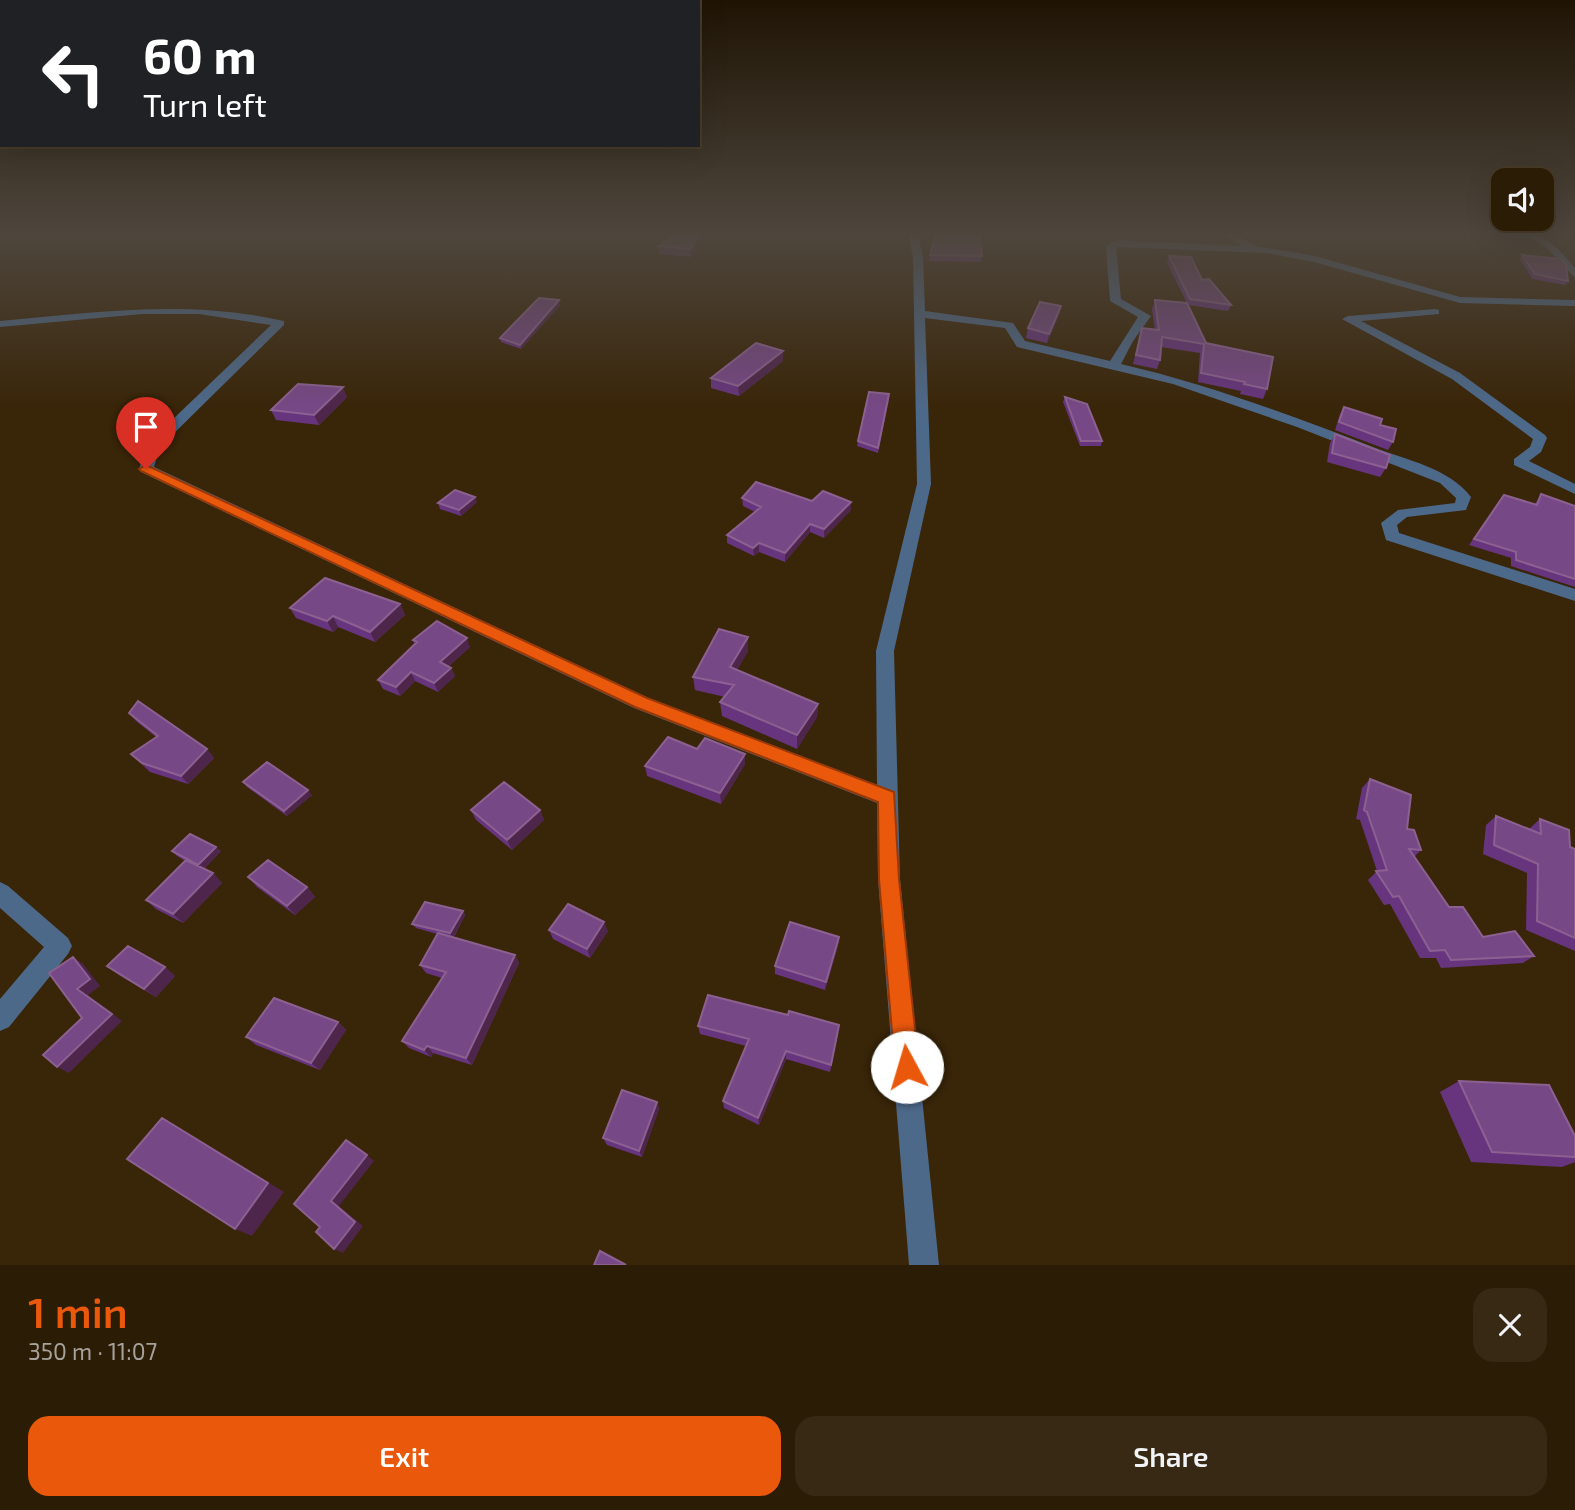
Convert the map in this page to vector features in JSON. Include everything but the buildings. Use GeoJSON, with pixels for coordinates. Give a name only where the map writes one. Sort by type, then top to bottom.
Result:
{"type":"FeatureCollection","features":[{"type":"Feature","properties":{"kind":"street"},"geometry":{"type":"LineString","coordinates":[[919,292],[923,484],[885,651],[889,879],[924,1265]]}},
{"type":"Feature","properties":{"kind":"street"},"geometry":{"type":"LineString","coordinates":[[1114,365],[1127,340],[1145,316],[1116,301],[1115,292]]}},
{"type":"Feature","properties":{"kind":"street"},"geometry":{"type":"LineString","coordinates":[[1432,292],[1460,300],[1575,303]]}},
{"type":"Feature","properties":{"kind":"street"},"geometry":{"type":"LineString","coordinates":[[0,324],[142,311],[199,311],[280,323],[153,446],[146,469],[641,703],[887,798]]}},
{"type":"Feature","properties":{"kind":"street"},"geometry":{"type":"LineString","coordinates":[[1434,312],[1348,319],[1456,376],[1488,397],[1540,438],[1536,449],[1518,462],[1575,491]]}},
{"type":"Feature","properties":{"kind":"street"},"geometry":{"type":"LineString","coordinates":[[919,314],[1009,325],[1021,344],[1068,358],[1114,365],[1202,389],[1445,480],[1464,497],[1461,507],[1403,513],[1389,523],[1392,536],[1575,595]]}},
{"type":"Feature","properties":{"kind":"street"},"geometry":{"type":"LineString","coordinates":[[0,892],[60,946],[0,1018]]}},
{"type":"Feature","properties":{"kind":"route"},"geometry":{"type":"LineString","coordinates":[[146,469],[641,703],[887,798],[889,879],[907,1067]]}}]}
